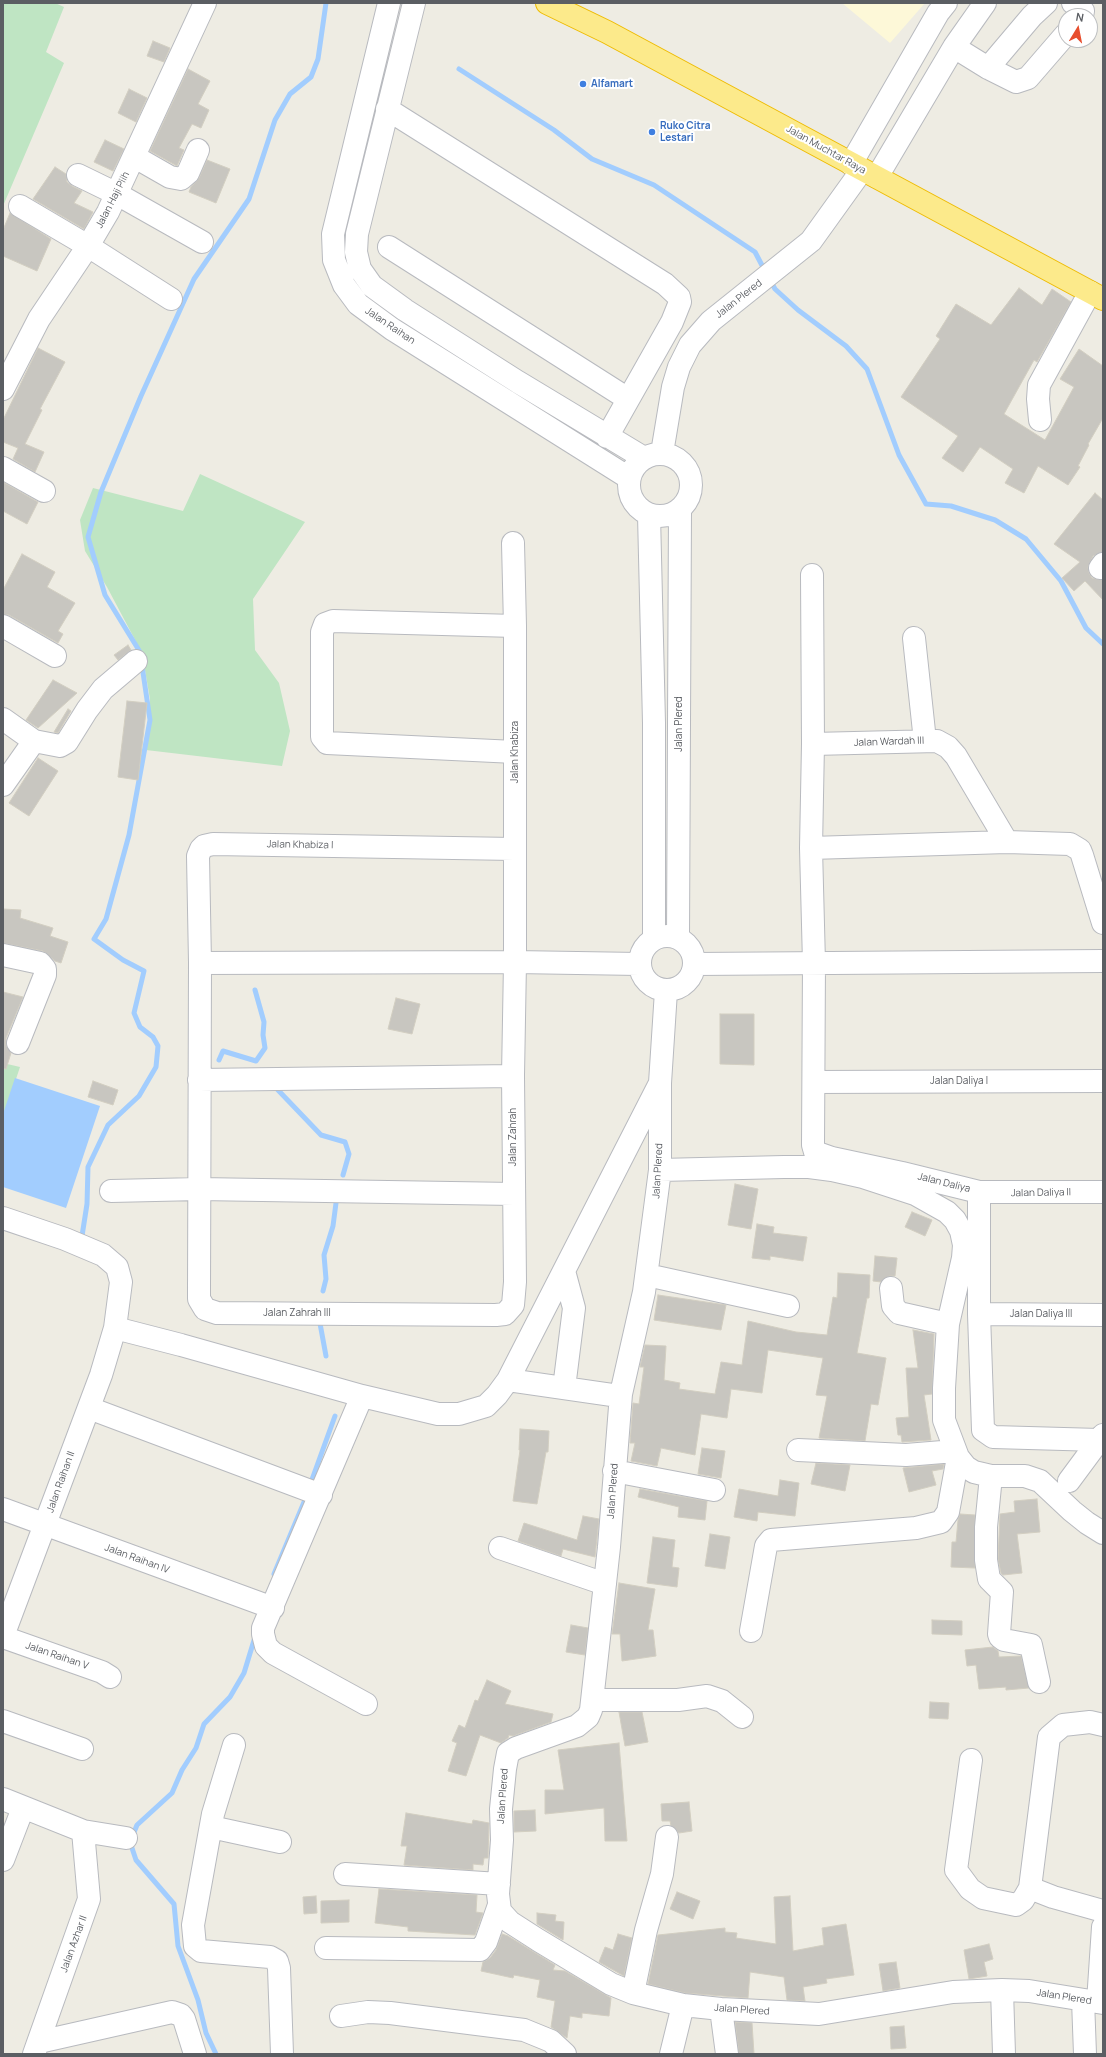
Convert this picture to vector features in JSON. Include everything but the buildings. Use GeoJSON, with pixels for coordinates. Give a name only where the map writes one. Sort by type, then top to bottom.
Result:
{"type":"FeatureCollection","features":[{"type":"Feature","properties":{"kind":"highway","name":"Jalan Muchtar Raya"},"geometry":{"type":"LineString","coordinates":[[547,3],[607,32],[1097,296]]}},
{"type":"Feature","properties":{"kind":"street","name":"Jalan Haji Piih"},"geometry":{"type":"LineString","coordinates":[[3,389],[40,319],[88,246],[117,194],[205,3]]}},
{"type":"Feature","properties":{"kind":"street","name":"Jalan Raihan"},"geometry":{"type":"LineString","coordinates":[[389,3],[332,241],[334,260],[338,274],[358,304],[374,317],[629,478]]}},
{"type":"Feature","properties":{"kind":"street"},"geometry":{"type":"LineString","coordinates":[[414,3],[357,234],[356,252],[360,268],[372,286],[384,296],[607,437],[653,455],[675,456],[684,465],[691,476],[692,488],[688,500],[680,510],[670,515],[660,517],[650,515],[640,509],[632,500],[628,489],[629,478],[634,466],[653,455]]}},
{"type":"Feature","properties":{"kind":"street"},"geometry":{"type":"LineString","coordinates":[[863,170],[938,13],[946,3]]}},
{"type":"Feature","properties":{"kind":"street"},"geometry":{"type":"LineString","coordinates":[[863,170],[954,47],[984,3]]}},
{"type":"Feature","properties":{"kind":"street"},"geometry":{"type":"LineString","coordinates":[[988,68],[1032,16],[1046,3]]}},
{"type":"Feature","properties":{"kind":"street"},"geometry":{"type":"LineString","coordinates":[[954,47],[988,68],[1016,82],[1028,78],[1058,43]]}},
{"type":"Feature","properties":{"kind":"street"},"geometry":{"type":"LineString","coordinates":[[387,109],[674,291],[679,297],[680,302],[677,311],[607,437]]}},
{"type":"Feature","properties":{"kind":"street"},"geometry":{"type":"LineString","coordinates":[[135,157],[170,177],[181,179],[188,173],[198,150]]}},
{"type":"Feature","properties":{"kind":"street"},"geometry":{"type":"LineString","coordinates":[[352,156],[374,162]]}},
{"type":"Feature","properties":{"kind":"street","name":"Jalan Plered"},"geometry":{"type":"LineString","coordinates":[[653,455],[679,367],[690,345],[711,321],[811,241],[863,170]]}},
{"type":"Feature","properties":{"kind":"street"},"geometry":{"type":"LineString","coordinates":[[78,175],[117,194],[202,242]]}},
{"type":"Feature","properties":{"kind":"street"},"geometry":{"type":"LineString","coordinates":[[20,206],[88,246],[171,299]]}},
{"type":"Feature","properties":{"kind":"street"},"geometry":{"type":"LineString","coordinates":[[389,247],[628,399]]}},
{"type":"Feature","properties":{"kind":"street"},"geometry":{"type":"LineString","coordinates":[[1040,420],[1038,398],[1039,385],[1097,296]]}},
{"type":"Feature","properties":{"kind":"street"},"geometry":{"type":"LineString","coordinates":[[424,348],[436,330]]}},
{"type":"Feature","properties":{"kind":"street"},"geometry":{"type":"LineString","coordinates":[[3,468],[44,491]]}},
{"type":"Feature","properties":{"kind":"street","name":"Jalan Plered"},"geometry":{"type":"LineString","coordinates":[[678,938],[680,510]]}},
{"type":"Feature","properties":{"kind":"street"},"geometry":{"type":"LineString","coordinates":[[650,515],[654,723],[654,938]]}},
{"type":"Feature","properties":{"kind":"street","name":"Jalan Khabiza"},"geometry":{"type":"LineString","coordinates":[[513,543],[515,626],[515,962]]}},
{"type":"Feature","properties":{"kind":"street","name":"Jalan Daliya"},"geometry":{"type":"LineString","coordinates":[[812,575],[813,744],[811,848],[814,963],[814,1082],[812,1145],[815,1152],[832,1158],[902,1172],[979,1192],[979,1314],[982,1427],[986,1434],[993,1437],[1101,1437]]}},
{"type":"Feature","properties":{"kind":"street"},"geometry":{"type":"LineString","coordinates":[[515,626],[333,621],[325,624],[322,632],[322,737],[327,743],[515,752]]}},
{"type":"Feature","properties":{"kind":"street"},"geometry":{"type":"LineString","coordinates":[[3,626],[55,656]]}},
{"type":"Feature","properties":{"kind":"street"},"geometry":{"type":"LineString","coordinates":[[914,638],[925,740]]}},
{"type":"Feature","properties":{"kind":"street"},"geometry":{"type":"LineString","coordinates":[[3,719],[34,741],[60,746],[67,742],[102,689],[136,662]]}},
{"type":"Feature","properties":{"kind":"street"},"geometry":{"type":"LineString","coordinates":[[654,723],[679,722]]}},
{"type":"Feature","properties":{"kind":"street","name":"Jalan Wardah III"},"geometry":{"type":"LineString","coordinates":[[813,744],[925,740],[937,741],[948,747],[956,756],[1007,842]]}},
{"type":"Feature","properties":{"kind":"street"},"geometry":{"type":"LineString","coordinates":[[3,785],[34,741]]}},
{"type":"Feature","properties":{"kind":"street"},"geometry":{"type":"LineString","coordinates":[[811,848],[1007,842],[1065,843],[1080,850],[1103,924]]}},
{"type":"Feature","properties":{"kind":"street","name":"Jalan Khabiza I"},"geometry":{"type":"LineString","coordinates":[[200,963],[198,856],[204,846],[213,844],[514,849]]}},
{"type":"Feature","properties":{"kind":"street"},"geometry":{"type":"LineString","coordinates":[[666,936],[678,938],[687,944],[693,954],[695,964],[692,975],[686,983],[677,989],[666,991],[656,988],[646,982],[641,973],[639,964],[641,953],[646,944],[654,938],[666,936]]}},
{"type":"Feature","properties":{"kind":"street"},"geometry":{"type":"LineString","coordinates":[[3,955],[40,963],[45,969],[45,975],[18,1043]]}},
{"type":"Feature","properties":{"kind":"street"},"geometry":{"type":"LineString","coordinates":[[695,964],[1103,961]]}},
{"type":"Feature","properties":{"kind":"street"},"geometry":{"type":"LineString","coordinates":[[200,963],[515,962],[639,964]]}},
{"type":"Feature","properties":{"kind":"street","name":"Jalan Zahrah"},"geometry":{"type":"LineString","coordinates":[[510,1310],[515,1294],[513,1076],[515,962]]}},
{"type":"Feature","properties":{"kind":"street","name":"Jalan Zahrah III"},"geometry":{"type":"LineString","coordinates":[[200,963],[199,1300],[201,1305],[209,1312],[496,1315],[505,1314],[510,1310]]}},
{"type":"Feature","properties":{"kind":"street","name":"Jalan Plered"},"geometry":{"type":"LineString","coordinates":[[666,991],[660,1083],[660,1170],[647,1275],[621,1394],[605,1584],[593,1700],[588,1717],[577,1726],[516,1748],[508,1753],[502,1795],[499,1894],[503,1916],[594,1975],[633,1993],[683,2005],[721,2009],[819,2014],[953,1992],[1002,1990],[1029,1991],[1095,2002]]}},
{"type":"Feature","properties":{"kind":"street"},"geometry":{"type":"LineString","coordinates":[[199,1080],[513,1076]]}},
{"type":"Feature","properties":{"kind":"street","name":"Jalan Daliya I"},"geometry":{"type":"LineString","coordinates":[[814,1082],[1103,1081]]}},
{"type":"Feature","properties":{"kind":"street"},"geometry":{"type":"LineString","coordinates":[[115,1328],[362,1396],[438,1414],[459,1414],[474,1411],[486,1406],[498,1395],[508,1380],[660,1083]]}},
{"type":"Feature","properties":{"kind":"street"},"geometry":{"type":"LineString","coordinates":[[660,1170],[809,1167],[863,1177],[915,1194],[947,1212],[955,1220],[961,1231],[964,1245],[963,1258],[948,1324],[943,1407],[946,1430],[956,1454],[966,1467],[974,1472],[991,1476],[1020,1475],[1040,1480],[1072,1512],[1103,1533]]}},
{"type":"Feature","properties":{"kind":"street"},"geometry":{"type":"LineString","coordinates":[[111,1191],[199,1189],[514,1194]]}},
{"type":"Feature","properties":{"kind":"street","name":"Jalan Daliya II"},"geometry":{"type":"LineString","coordinates":[[979,1192],[1103,1192]]}},
{"type":"Feature","properties":{"kind":"street","name":"Jalan Raihan II"},"geometry":{"type":"LineString","coordinates":[[3,1218],[88,1248],[111,1261],[117,1267],[120,1274],[115,1328],[89,1408],[3,1636]]}},
{"type":"Feature","properties":{"kind":"street"},"geometry":{"type":"LineString","coordinates":[[564,1271],[574,1308],[564,1388]]}},
{"type":"Feature","properties":{"kind":"street"},"geometry":{"type":"LineString","coordinates":[[647,1275],[788,1306]]}},
{"type":"Feature","properties":{"kind":"street"},"geometry":{"type":"LineString","coordinates":[[891,1288],[893,1306],[899,1313],[948,1324]]}},
{"type":"Feature","properties":{"kind":"street","name":"Jalan Daliya III"},"geometry":{"type":"LineString","coordinates":[[979,1314],[1103,1314]]}},
{"type":"Feature","properties":{"kind":"street"},"geometry":{"type":"LineString","coordinates":[[508,1380],[612,1395]]}},
{"type":"Feature","properties":{"kind":"street"},"geometry":{"type":"LineString","coordinates":[[362,1396],[264,1605],[263,1628],[266,1646],[273,1652],[366,1704]]}},
{"type":"Feature","properties":{"kind":"street"},"geometry":{"type":"LineString","coordinates":[[89,1408],[317,1494]]}},
{"type":"Feature","properties":{"kind":"street"},"geometry":{"type":"LineString","coordinates":[[1069,1481],[1101,1437]]}},
{"type":"Feature","properties":{"kind":"street"},"geometry":{"type":"LineString","coordinates":[[798,1450],[891,1455],[956,1454]]}},
{"type":"Feature","properties":{"kind":"street"},"geometry":{"type":"LineString","coordinates":[[751,1631],[766,1546],[771,1540],[916,1528],[941,1522],[948,1512],[956,1454]]}},
{"type":"Feature","properties":{"kind":"street"},"geometry":{"type":"LineString","coordinates":[[614,1471],[714,1490]]}},
{"type":"Feature","properties":{"kind":"street"},"geometry":{"type":"LineString","coordinates":[[991,1476],[986,1527],[986,1560],[989,1579],[1002,1592],[1000,1637],[1031,1645],[1039,1682]]}},
{"type":"Feature","properties":{"kind":"street","name":"Jalan Raihan IV"},"geometry":{"type":"LineString","coordinates":[[3,1508],[44,1525],[264,1605]]}},
{"type":"Feature","properties":{"kind":"street"},"geometry":{"type":"LineString","coordinates":[[500,1548],[605,1584]]}},
{"type":"Feature","properties":{"kind":"street","name":"Jalan Raihan V"},"geometry":{"type":"LineString","coordinates":[[3,1636],[102,1672],[110,1677]]}},
{"type":"Feature","properties":{"kind":"street"},"geometry":{"type":"LineString","coordinates":[[593,1700],[678,1700],[707,1696],[722,1701],[742,1717]]}},
{"type":"Feature","properties":{"kind":"street"},"geometry":{"type":"LineString","coordinates":[[3,1721],[82,1749]]}},
{"type":"Feature","properties":{"kind":"street"},"geometry":{"type":"LineString","coordinates":[[971,1760],[956,1870],[970,1888],[983,1898],[1016,1905],[1023,1900],[1030,1888],[1049,1737],[1063,1725],[1090,1722],[1103,1725]]}},
{"type":"Feature","properties":{"kind":"street"},"geometry":{"type":"LineString","coordinates":[[234,1745],[211,1827],[193,1925],[195,1946],[201,1951],[270,1957],[277,1961],[279,1968],[282,2054]]}},
{"type":"Feature","properties":{"kind":"street"},"geometry":{"type":"LineString","coordinates":[[3,1799],[83,1831],[126,1838]]}},
{"type":"Feature","properties":{"kind":"street"},"geometry":{"type":"LineString","coordinates":[[3,1860],[23,1808]]}},
{"type":"Feature","properties":{"kind":"street"},"geometry":{"type":"LineString","coordinates":[[211,1827],[280,1842]]}},
{"type":"Feature","properties":{"kind":"street","name":"Jalan Azhar II"},"geometry":{"type":"LineString","coordinates":[[36,2048],[89,1899],[90,1885],[83,1831]]}},
{"type":"Feature","properties":{"kind":"street"},"geometry":{"type":"LineString","coordinates":[[633,1993],[646,1930],[662,1874],[667,1837]]}},
{"type":"Feature","properties":{"kind":"street"},"geometry":{"type":"LineString","coordinates":[[326,1948],[480,1950],[486,1942],[499,1894],[345,1874]]}},
{"type":"Feature","properties":{"kind":"street"},"geometry":{"type":"LineString","coordinates":[[1030,1888],[1053,1897],[1103,1910]]}},
{"type":"Feature","properties":{"kind":"street"},"geometry":{"type":"LineString","coordinates":[[1085,2054],[1095,2002],[1103,1927]]}},
{"type":"Feature","properties":{"kind":"street"},"geometry":{"type":"LineString","coordinates":[[1002,1990],[1004,2054]]}},
{"type":"Feature","properties":{"kind":"street"},"geometry":{"type":"LineString","coordinates":[[671,2054],[683,2005]]}},
{"type":"Feature","properties":{"kind":"street"},"geometry":{"type":"LineString","coordinates":[[721,2009],[727,2054]]}},
{"type":"Feature","properties":{"kind":"street"},"geometry":{"type":"LineString","coordinates":[[36,2048],[172,2012],[181,2015],[184,2019],[195,2054]]}},
{"type":"Feature","properties":{"kind":"street"},"geometry":{"type":"LineString","coordinates":[[341,2016],[368,2012],[390,2013],[524,2030],[551,2041],[565,2054]]}},
{"type":"Feature","properties":{"kind":"shaded area"},"geometry":{"type":"Polygon","coordinates":[[[842,3],[925,3],[890,43],[842,3]]]}},
{"type":"Feature","properties":{"kind":"green space"},"geometry":{"type":"Polygon","coordinates":[[[3,3],[55,3],[64,7],[46,52],[64,63],[3,206],[3,3]]]}},
{"type":"Feature","properties":{"kind":"green space"},"geometry":{"type":"Polygon","coordinates":[[[200,474],[305,522],[253,599],[255,650],[279,683],[290,731],[282,766],[146,750],[150,699],[142,653],[107,587],[85,551],[80,520],[93,488],[183,511],[200,474]]]}},
{"type":"Feature","properties":{"kind":"green space"},"geometry":{"type":"Polygon","coordinates":[[[3,1063],[20,1067],[3,1118],[3,1063]]]}},
{"type":"Feature","properties":{"kind":"water"},"geometry":{"type":"Polygon","coordinates":[[[15,1078],[100,1106],[66,1208],[3,1187],[3,1114],[15,1078]]]}},
{"type":"Feature","properties":{"kind":"waterway"},"geometry":{"type":"LineString","coordinates":[[82,1236],[87,1204],[88,1167],[108,1125],[139,1096],[156,1067],[158,1046],[153,1037],[140,1027],[134,1013],[144,971],[123,960],[94,939],[106,919],[129,835],[150,720],[140,652],[105,595],[88,537],[101,492],[141,396],[194,279],[249,199],[275,120],[290,94],[311,77],[318,59],[326,3]]}},
{"type":"Feature","properties":{"kind":"waterway"},"geometry":{"type":"LineString","coordinates":[[459,69],[554,130],[592,159],[654,185],[755,252],[765,271]]}},
{"type":"Feature","properties":{"kind":"waterway"},"geometry":{"type":"LineString","coordinates":[[770,280],[775,289],[798,310],[846,346],[867,369],[899,455],[926,504],[951,506],[995,520],[1026,539],[1061,581],[1086,628],[1103,644]]}},
{"type":"Feature","properties":{"kind":"waterway"},"geometry":{"type":"LineString","coordinates":[[219,1060],[223,1051],[256,1061],[265,1048],[263,1035],[264,1022],[255,990]]}},
{"type":"Feature","properties":{"kind":"waterway"},"geometry":{"type":"LineString","coordinates":[[274,1087],[321,1135],[345,1142],[349,1154],[343,1175]]}},
{"type":"Feature","properties":{"kind":"waterway"},"geometry":{"type":"LineString","coordinates":[[323,1291],[326,1279],[324,1255],[333,1226],[336,1203],[335,1196]]}},
{"type":"Feature","properties":{"kind":"waterway"},"geometry":{"type":"LineString","coordinates":[[319,1318],[326,1356]]}},
{"type":"Feature","properties":{"kind":"waterway"},"geometry":{"type":"LineString","coordinates":[[310,1485],[335,1416]]}},
{"type":"Feature","properties":{"kind":"waterway"},"geometry":{"type":"LineString","coordinates":[[274,1574],[307,1495]]}},
{"type":"Feature","properties":{"kind":"waterway"},"geometry":{"type":"LineString","coordinates":[[216,2054],[206,2033],[198,2000],[178,1946],[174,1904],[136,1860],[130,1842],[137,1825],[172,1793],[182,1770],[196,1748],[204,1724],[230,1697],[244,1673],[255,1637]]}},
{"type":"Feature","properties":{"kind":"place","name":"Alfamart"},"geometry":{"type":"Point","coordinates":[583,84]}},
{"type":"Feature","properties":{"kind":"place","name":"Ruko Citra Lestari"},"geometry":{"type":"Point","coordinates":[652,132]}}]}
